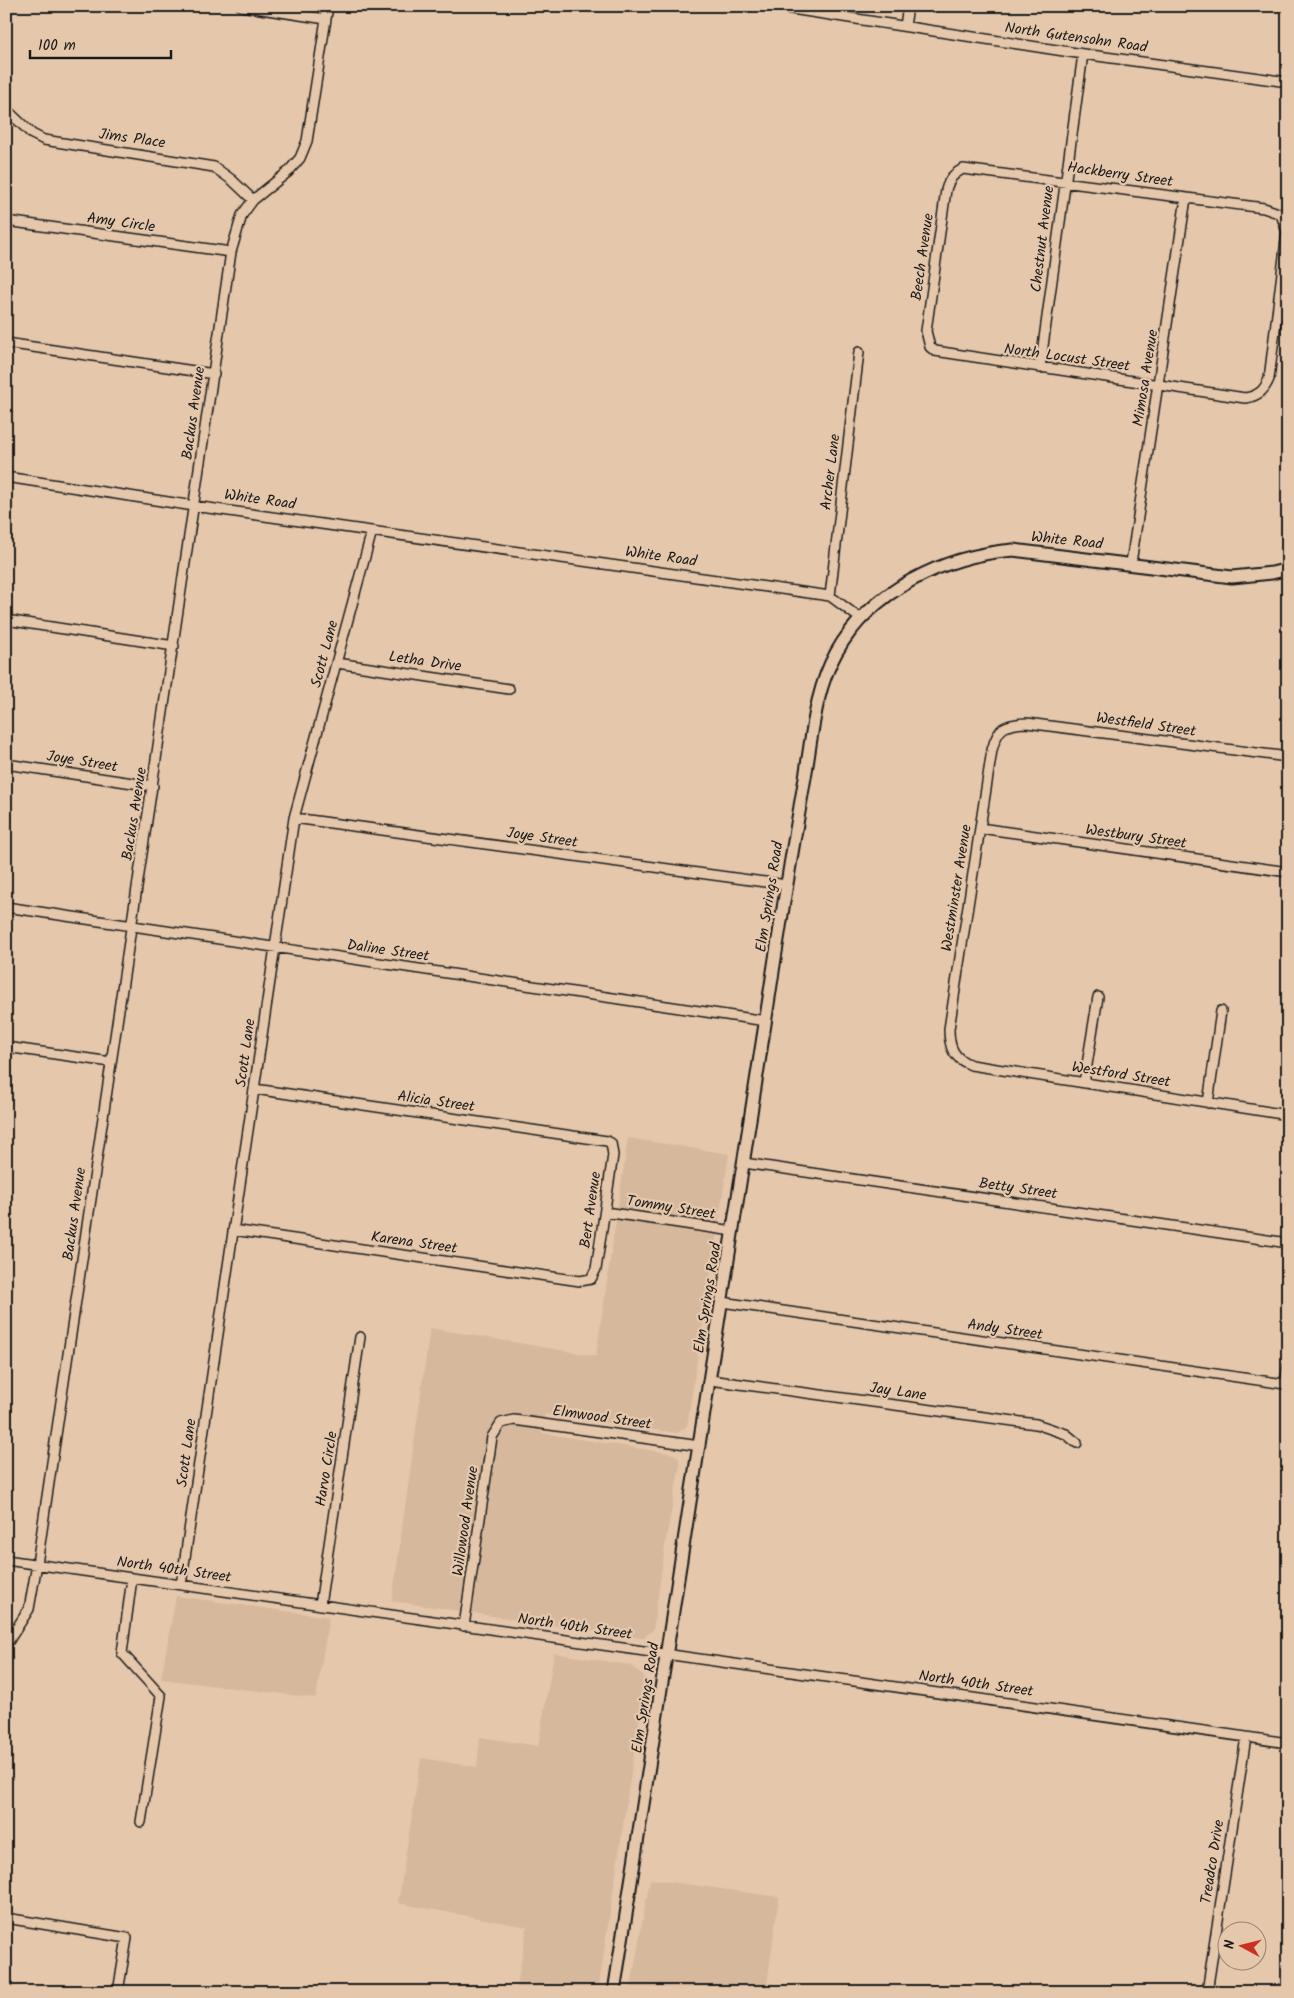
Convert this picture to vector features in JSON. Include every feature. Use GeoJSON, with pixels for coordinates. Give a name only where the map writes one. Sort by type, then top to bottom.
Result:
{"type":"FeatureCollection","features":[{"type":"Feature","properties":{"kind":"main road","name":"White Road"},"geometry":{"type":"LineString","coordinates":[[861,620],[885,597],[912,579],[942,566],[989,552],[1013,550],[1131,563],[1232,577],[1272,574],[1288,569]]}},
{"type":"Feature","properties":{"kind":"main road","name":"Elm Springs Road"},"geometry":{"type":"LineString","coordinates":[[614,1992],[786,885],[821,687],[834,656],[846,636],[861,620]]}},
{"type":"Feature","properties":{"kind":"street"},"geometry":{"type":"LineString","coordinates":[[241,6],[326,19]]}},
{"type":"Feature","properties":{"kind":"street","name":"Backus Avenue"},"geometry":{"type":"LineString","coordinates":[[6,1645],[29,1609],[37,1564],[231,252],[242,214],[253,200],[288,172],[300,158],[307,141],[328,6]]}},
{"type":"Feature","properties":{"kind":"street","name":"North Gutensohn Road"},"geometry":{"type":"LineString","coordinates":[[772,6],[1082,54],[1288,82]]}},
{"type":"Feature","properties":{"kind":"street"},"geometry":{"type":"LineString","coordinates":[[905,26],[908,6]]}},
{"type":"Feature","properties":{"kind":"street","name":"Chestnut Avenue"},"geometry":{"type":"LineString","coordinates":[[1040,368],[1082,54]]}},
{"type":"Feature","properties":{"kind":"street","name":"Jims Place"},"geometry":{"type":"LineString","coordinates":[[6,109],[32,134],[44,140],[214,167],[232,180],[253,200]]}},
{"type":"Feature","properties":{"kind":"street","name":"Hackberry Street"},"geometry":{"type":"LineString","coordinates":[[955,172],[963,168],[973,169],[1264,208],[1281,214],[1287,232],[1269,379],[1260,393]]}},
{"type":"Feature","properties":{"kind":"street","name":"Beech Avenue"},"geometry":{"type":"LineString","coordinates":[[930,347],[926,331],[945,200],[949,180],[955,172]]}},
{"type":"Feature","properties":{"kind":"street","name":"Mimosa Avenue"},"geometry":{"type":"LineString","coordinates":[[1131,563],[1186,198]]}},
{"type":"Feature","properties":{"kind":"street","name":"Amy Circle"},"geometry":{"type":"LineString","coordinates":[[6,220],[231,252]]}},
{"type":"Feature","properties":{"kind":"street"},"geometry":{"type":"LineString","coordinates":[[6,343],[214,374]]}},
{"type":"Feature","properties":{"kind":"street","name":"North Locust Street"},"geometry":{"type":"LineString","coordinates":[[930,347],[941,354],[1244,398],[1260,393]]}},
{"type":"Feature","properties":{"kind":"street","name":"Archer Lane"},"geometry":{"type":"LineString","coordinates":[[830,596],[859,352]]}},
{"type":"Feature","properties":{"kind":"street","name":"White Road"},"geometry":{"type":"LineString","coordinates":[[6,477],[194,506],[830,596],[861,620]]}},
{"type":"Feature","properties":{"kind":"street","name":"Scott Lane"},"geometry":{"type":"LineString","coordinates":[[181,1585],[294,818],[372,531]]}},
{"type":"Feature","properties":{"kind":"street"},"geometry":{"type":"LineString","coordinates":[[6,620],[174,646]]}},
{"type":"Feature","properties":{"kind":"street","name":"Letha Drive"},"geometry":{"type":"LineString","coordinates":[[337,663],[509,689]]}},
{"type":"Feature","properties":{"kind":"street","name":"Westfield Street"},"geometry":{"type":"LineString","coordinates":[[1002,728],[1014,723],[1027,723],[1288,757]]}},
{"type":"Feature","properties":{"kind":"street","name":"Westminster Avenue"},"geometry":{"type":"LineString","coordinates":[[954,1054],[949,1042],[949,1028],[992,750],[995,737],[1002,728]]}},
{"type":"Feature","properties":{"kind":"street","name":"Joye Street"},"geometry":{"type":"LineString","coordinates":[[6,764],[153,786]]}},
{"type":"Feature","properties":{"kind":"street","name":"Joye Street"},"geometry":{"type":"LineString","coordinates":[[294,818],[786,885]]}},
{"type":"Feature","properties":{"kind":"street","name":"Westbury Street"},"geometry":{"type":"LineString","coordinates":[[980,828],[1288,872]]}},
{"type":"Feature","properties":{"kind":"street","name":"Daline Street"},"geometry":{"type":"LineString","coordinates":[[6,907],[766,1021]]}},
{"type":"Feature","properties":{"kind":"street"},"geometry":{"type":"LineString","coordinates":[[1084,1083],[1098,996]]}},
{"type":"Feature","properties":{"kind":"street"},"geometry":{"type":"LineString","coordinates":[[1208,1103],[1221,1012]]}},
{"type":"Feature","properties":{"kind":"street"},"geometry":{"type":"LineString","coordinates":[[6,1047],[112,1062]]}},
{"type":"Feature","properties":{"kind":"street","name":"Westford Street"},"geometry":{"type":"LineString","coordinates":[[954,1054],[961,1061],[971,1065],[1288,1115]]}},
{"type":"Feature","properties":{"kind":"street","name":"Alicia Street"},"geometry":{"type":"LineString","coordinates":[[255,1089],[593,1138],[612,1143]]}},
{"type":"Feature","properties":{"kind":"street","name":"Bert Avenue"},"geometry":{"type":"LineString","coordinates":[[591,1279],[596,1269],[605,1212],[613,1155],[612,1143]]}},
{"type":"Feature","properties":{"kind":"street","name":"Betty Street"},"geometry":{"type":"LineString","coordinates":[[744,1163],[1288,1243]]}},
{"type":"Feature","properties":{"kind":"street","name":"Tommy Street"},"geometry":{"type":"LineString","coordinates":[[605,1212],[733,1231]]}},
{"type":"Feature","properties":{"kind":"street","name":"Karena Street"},"geometry":{"type":"LineString","coordinates":[[233,1230],[580,1281],[591,1279]]}},
{"type":"Feature","properties":{"kind":"street","name":"Andy Street"},"geometry":{"type":"LineString","coordinates":[[722,1302],[1285,1384],[1288,1366]]}},
{"type":"Feature","properties":{"kind":"street","name":"Harvo Circle"},"geometry":{"type":"LineString","coordinates":[[320,1605],[360,1337]]}},
{"type":"Feature","properties":{"kind":"street","name":"Jay Lane"},"geometry":{"type":"LineString","coordinates":[[710,1380],[1036,1424],[1066,1434],[1077,1443]]}},
{"type":"Feature","properties":{"kind":"street","name":"Elmwood Street"},"geometry":{"type":"LineString","coordinates":[[501,1423],[514,1420],[700,1446]]}},
{"type":"Feature","properties":{"kind":"street","name":"Willowood Avenue"},"geometry":{"type":"LineString","coordinates":[[464,1626],[492,1437],[501,1423]]}},
{"type":"Feature","properties":{"kind":"street","name":"North 40th Street"},"geometry":{"type":"LineString","coordinates":[[6,1560],[1288,1743]]}},
{"type":"Feature","properties":{"kind":"street"},"geometry":{"type":"LineString","coordinates":[[132,1578],[122,1653],[161,1696],[141,1822]]}},
{"type":"Feature","properties":{"kind":"street","name":"Treadco Drive"},"geometry":{"type":"LineString","coordinates":[[1207,1992],[1246,1737]]}},
{"type":"Feature","properties":{"kind":"street"},"geometry":{"type":"LineString","coordinates":[[6,1918],[127,1938],[118,1992]]}},
{"type":"Feature","properties":{"kind":"shaded area"},"geometry":{"type":"Polygon","coordinates":[[[628,1138],[729,1154],[687,1426],[677,1433],[545,1414],[542,1433],[674,1454],[679,1459],[680,1465],[666,1539],[653,1630],[644,1637],[639,1638],[392,1601],[430,1328],[596,1356],[628,1138]]]}},
{"type":"Feature","properties":{"kind":"shaded area"},"geometry":{"type":"Polygon","coordinates":[[[176,1596],[329,1617],[316,1698],[161,1679],[176,1596]]]}},
{"type":"Feature","properties":{"kind":"shaded area"},"geometry":{"type":"Polygon","coordinates":[[[554,1653],[630,1665],[643,1675],[645,1680],[598,1992],[516,1992],[527,1927],[398,1903],[421,1758],[477,1767],[480,1737],[538,1746],[554,1653]]]}},
{"type":"Feature","properties":{"kind":"shaded area"},"geometry":{"type":"Polygon","coordinates":[[[650,1879],[779,1897],[766,1992],[630,1992],[650,1879]]]}}]}
